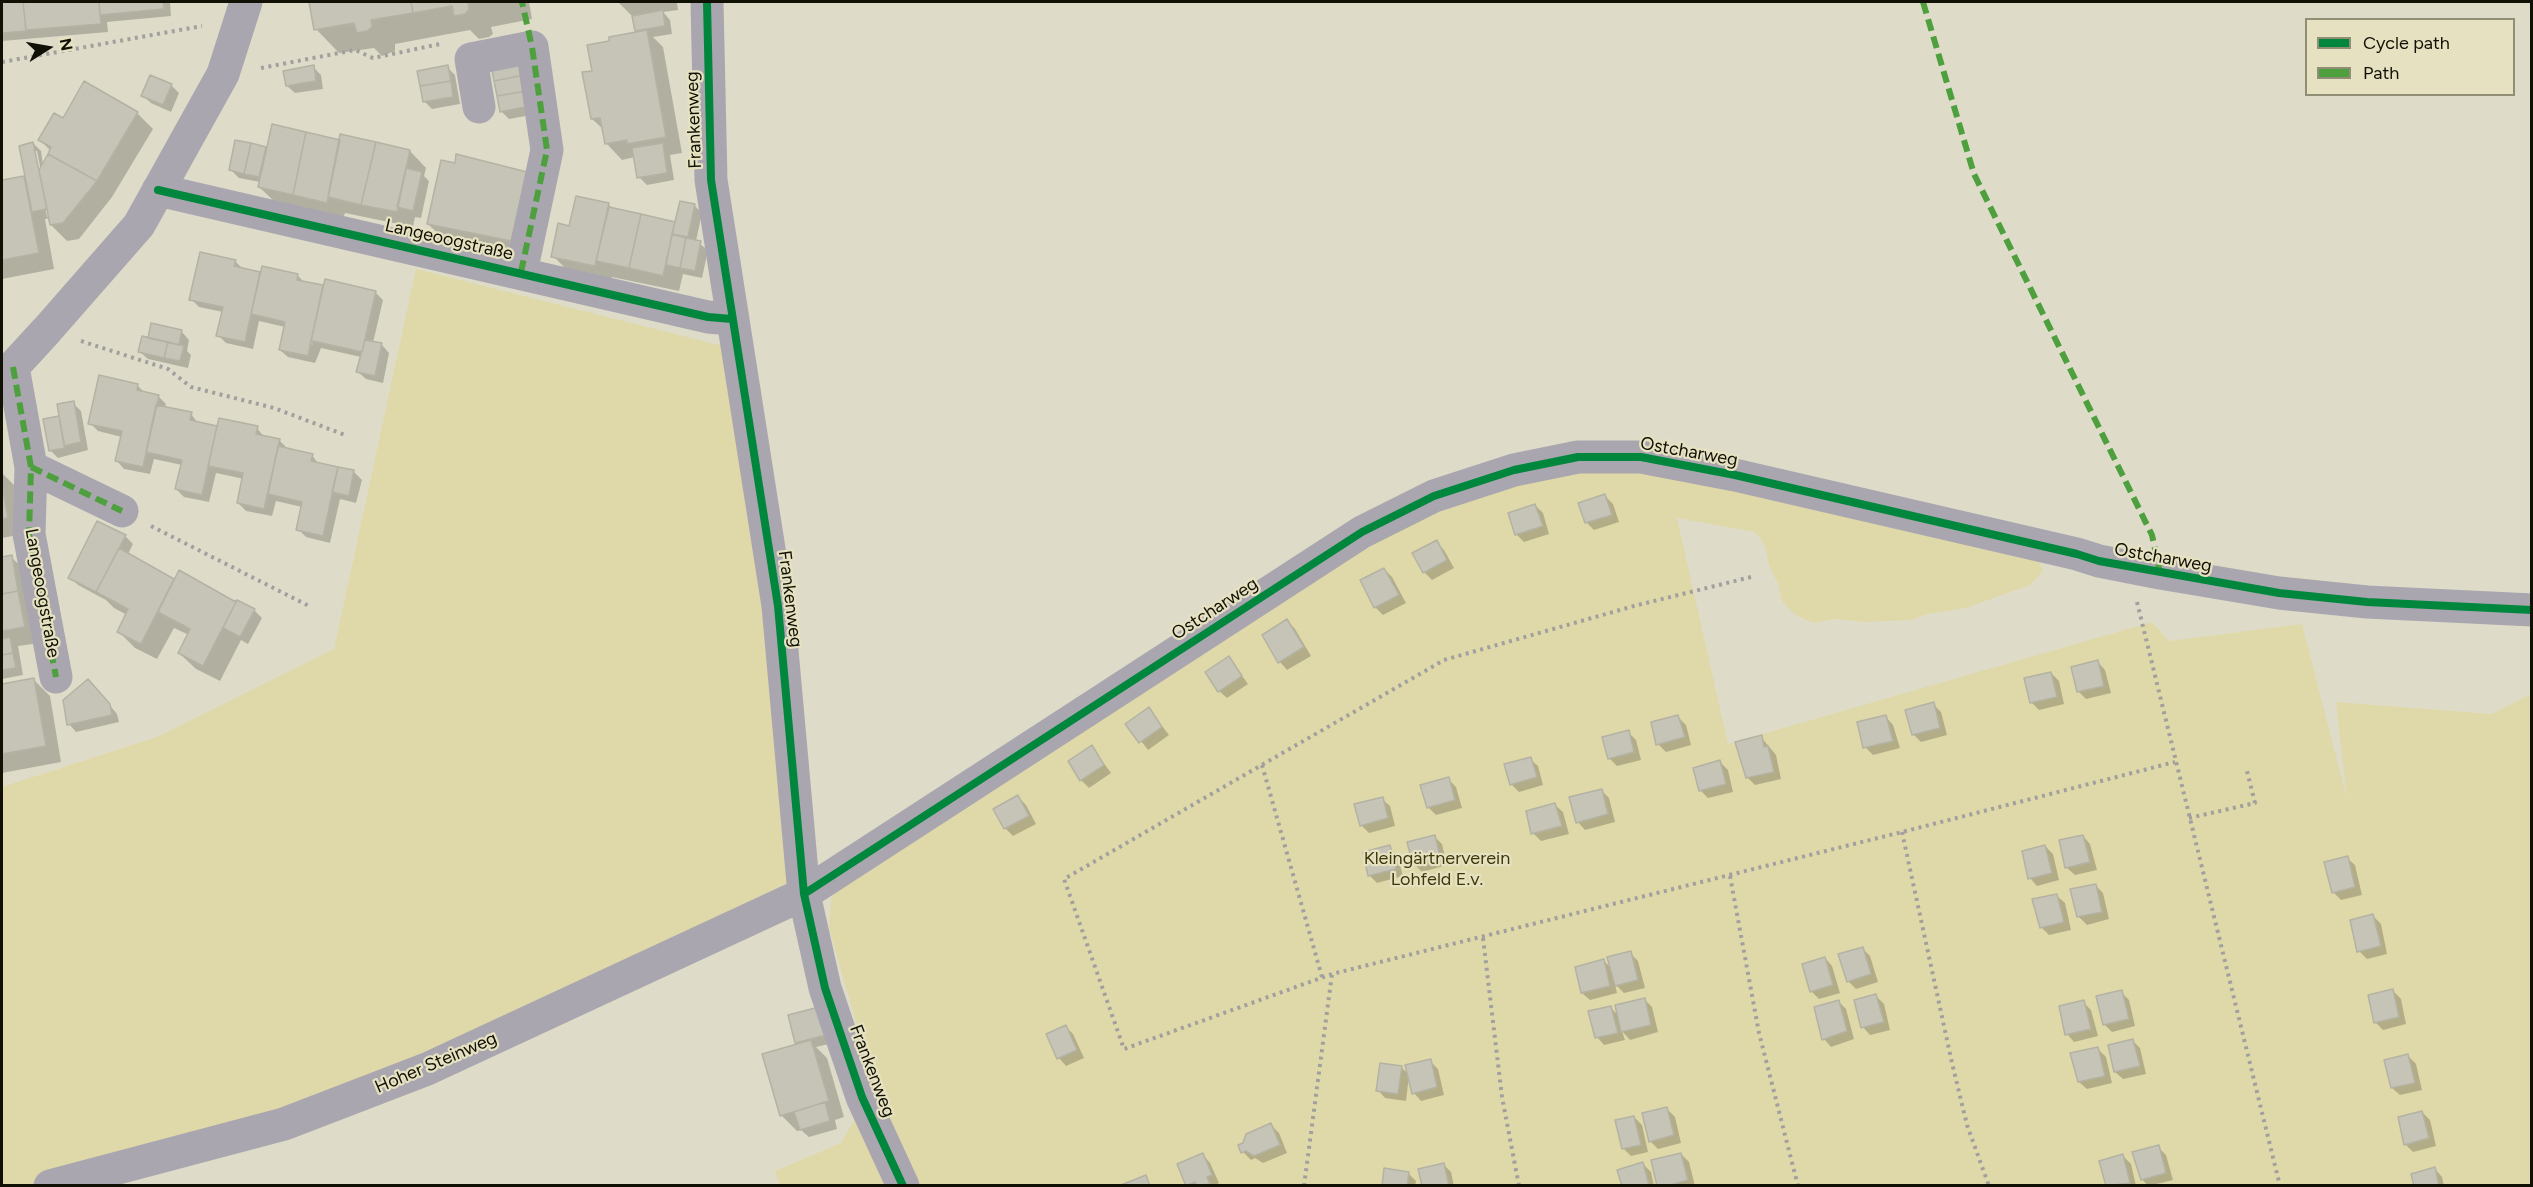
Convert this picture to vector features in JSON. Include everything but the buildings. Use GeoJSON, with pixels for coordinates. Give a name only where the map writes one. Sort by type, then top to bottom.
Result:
{"type":"FeatureCollection","features":[{"type":"Feature","properties":{"kind":"street","name":"Frankenweg"},"geometry":{"type":"LineString","coordinates":[[707,2],[711,180],[778,606],[804,894],[825,988],[862,1096],[903,1185]]}},
{"type":"Feature","properties":{"kind":"street","name":"Langeoogstraße"},"geometry":{"type":"LineString","coordinates":[[56,677],[29,534],[31,466],[7,371],[47,330],[139,225],[223,74],[244,10]]}},
{"type":"Feature","properties":{"kind":"street"},"geometry":{"type":"LineString","coordinates":[[479,107],[471,59],[532,47],[547,150],[520,272]]}},
{"type":"Feature","properties":{"kind":"street","name":"Langeoogstraße"},"geometry":{"type":"LineString","coordinates":[[158,190],[708,317],[732,318]]}},
{"type":"Feature","properties":{"kind":"street","name":"Ostcharweg"},"geometry":{"type":"LineString","coordinates":[[804,894],[1362,532],[1434,496],[1514,470],[1578,457],[1641,457],[1746,478],[2099,561],[2279,593],[2367,602],[2532,610]]}},
{"type":"Feature","properties":{"kind":"street"},"geometry":{"type":"LineString","coordinates":[[31,466],[122,511]]}},
{"type":"Feature","properties":{"kind":"street","name":"Hoher Steinweg"},"geometry":{"type":"LineString","coordinates":[[50,1185],[284,1124],[428,1070],[804,894]]}},
{"type":"Feature","properties":{"kind":"path"},"geometry":{"type":"LineString","coordinates":[[2,62],[244,10]]}},
{"type":"Feature","properties":{"kind":"path"},"geometry":{"type":"LineString","coordinates":[[223,74],[356,50],[373,58],[449,42]]}},
{"type":"Feature","properties":{"kind":"path"},"geometry":{"type":"LineString","coordinates":[[47,330],[168,369],[191,387],[274,408],[345,435]]}},
{"type":"Feature","properties":{"kind":"path"},"geometry":{"type":"LineString","coordinates":[[122,511],[311,607]]}},
{"type":"Feature","properties":{"kind":"path"},"geometry":{"type":"LineString","coordinates":[[2129,567],[2280,1185]]}},
{"type":"Feature","properties":{"kind":"path"},"geometry":{"type":"LineString","coordinates":[[1751,577],[1612,612],[1444,660],[1064,879],[1124,1049],[1332,974],[1730,876],[2175,762]]}},
{"type":"Feature","properties":{"kind":"path"},"geometry":{"type":"LineString","coordinates":[[1262,765],[1322,978]]}},
{"type":"Feature","properties":{"kind":"path"},"geometry":{"type":"LineString","coordinates":[[2189,818],[2255,803],[2247,771]]}},
{"type":"Feature","properties":{"kind":"path"},"geometry":{"type":"LineString","coordinates":[[1902,832],[1954,1073],[1967,1125],[1989,1185]]}},
{"type":"Feature","properties":{"kind":"path"},"geometry":{"type":"LineString","coordinates":[[1730,876],[1759,1033],[1798,1185]]}},
{"type":"Feature","properties":{"kind":"path"},"geometry":{"type":"LineString","coordinates":[[1483,938],[1502,1096],[1519,1185]]}},
{"type":"Feature","properties":{"kind":"path"},"geometry":{"type":"LineString","coordinates":[[1304,1185],[1332,974]]}},
{"type":"Feature","properties":{"kind":"green space"},"geometry":{"type":"Polygon","coordinates":[[[416,269],[723,346],[768,608],[794,902],[755,922],[90,1185],[2,1185],[2,787],[157,737],[334,649],[416,269]]]}},
{"type":"Feature","properties":{"kind":"green space","name":"Kleingärtnerverein Lohfeld E.v."},"geometry":{"type":"Polygon","coordinates":[[[1587,469],[1668,473],[2038,559],[2043,571],[2030,585],[1966,608],[1928,614],[1912,620],[1866,622],[1834,619],[1813,623],[1796,615],[1782,601],[1778,584],[1769,565],[1765,545],[1755,532],[1677,518],[1728,744],[2152,622],[2169,641],[2302,624],[2347,799],[2336,702],[2492,714],[2531,694],[2531,1185],[780,1186],[775,1171],[841,1143],[874,1085],[829,928],[831,899],[842,881],[1349,553],[1498,485],[1587,469]]]}},
{"type":"Feature","properties":{"kind":"marked path"},"geometry":{"type":"LineString","coordinates":[[521,272],[547,150],[532,47],[522,2]]}},
{"type":"Feature","properties":{"kind":"marked path"},"geometry":{"type":"LineString","coordinates":[[1923,2],[1974,174],[2152,535],[2160,573]]}},
{"type":"Feature","properties":{"kind":"marked path"},"geometry":{"type":"LineString","coordinates":[[13,367],[31,467],[29,534],[56,677]]}},
{"type":"Feature","properties":{"kind":"marked path"},"geometry":{"type":"LineString","coordinates":[[31,467],[122,511]]}},
{"type":"Feature","properties":{"kind":"cycle path"},"geometry":{"type":"LineString","coordinates":[[707,2],[711,180],[778,606],[804,894],[825,988],[862,1097],[903,1186]]}},
{"type":"Feature","properties":{"kind":"cycle path"},"geometry":{"type":"LineString","coordinates":[[158,190],[708,317],[732,319]]}},
{"type":"Feature","properties":{"kind":"cycle path"},"geometry":{"type":"LineString","coordinates":[[804,894],[1362,532],[1434,496],[1514,470],[1578,457],[1641,457],[1735,475],[2099,561],[2279,593],[2367,602],[2532,610]]}}]}
